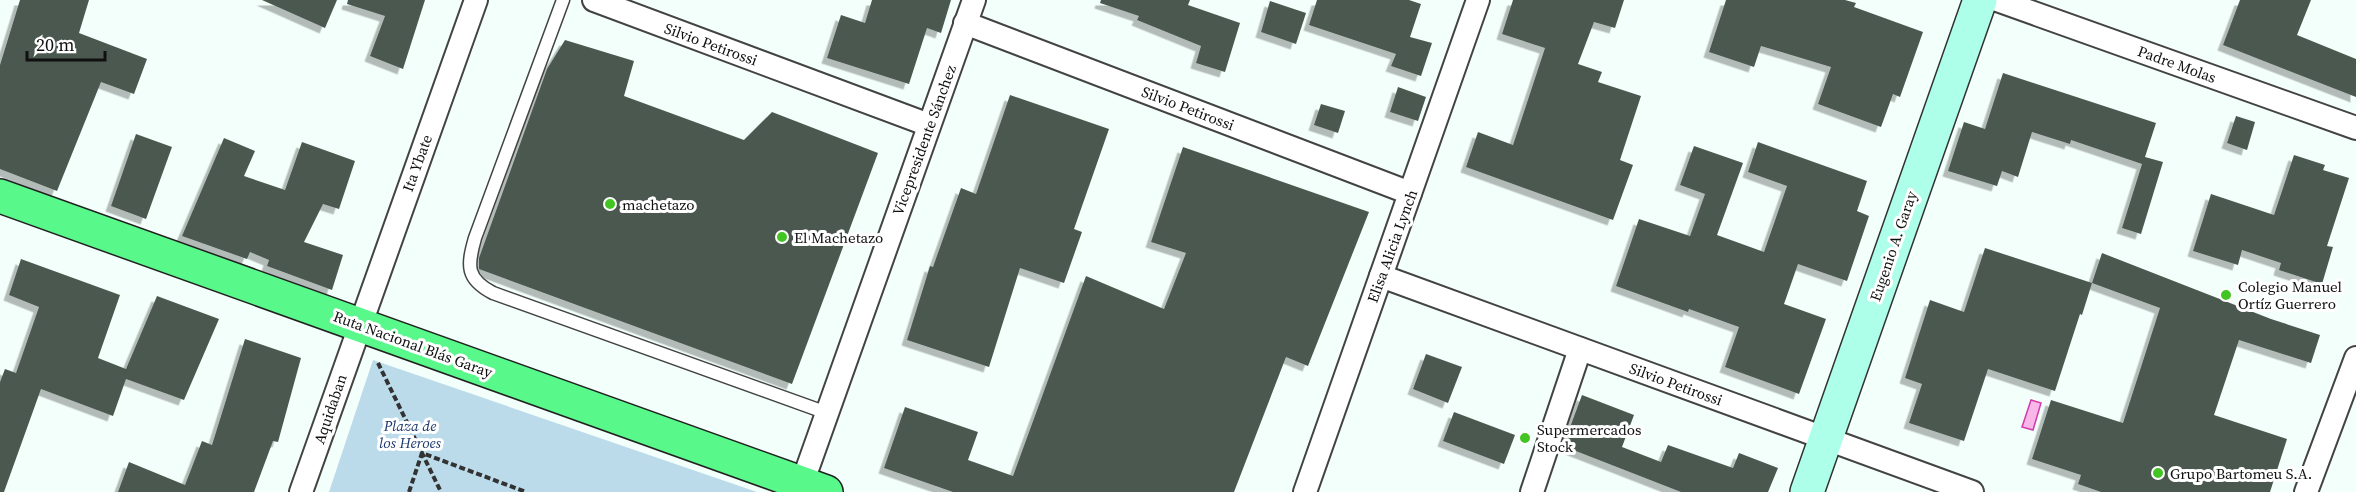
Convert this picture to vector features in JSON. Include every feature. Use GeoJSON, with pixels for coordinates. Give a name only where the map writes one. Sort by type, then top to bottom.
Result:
{"type":"FeatureCollection","features":[{"type":"Feature","properties":{"kind":"highway","name":"Ruta Nacional Blás Garay"},"geometry":{"type":"LineString","coordinates":[[0,196],[809,489]]}},
{"type":"Feature","properties":{"kind":"street","name":"Ita Ybate"},"geometry":{"type":"LineString","coordinates":[[359,325],[476,0]]}},
{"type":"Feature","properties":{"kind":"street","name":"Silvio Petirossi"},"geometry":{"type":"LineString","coordinates":[[594,0],[929,125]]}},
{"type":"Feature","properties":{"kind":"street","name":"Vicepresidente Sánchez"},"geometry":{"type":"LineString","coordinates":[[809,489],[827,413],[974,0]]}},
{"type":"Feature","properties":{"kind":"street","name":"Elisa Alicia Lynch"},"geometry":{"type":"LineString","coordinates":[[1305,492],[1478,0]]}},
{"type":"Feature","properties":{"kind":"street","name":"Eugenio A. Garay"},"geometry":{"type":"LineString","coordinates":[[1807,492],[1980,0]]}},
{"type":"Feature","properties":{"kind":"street","name":"Padre Molas"},"geometry":{"type":"LineString","coordinates":[[1997,0],[2356,128]]}},
{"type":"Feature","properties":{"kind":"street","name":"Silvio Petirossi"},"geometry":{"type":"LineString","coordinates":[[965,23],[1410,193]]}},
{"type":"Feature","properties":{"kind":"street","name":"Silvio Petirossi"},"geometry":{"type":"LineString","coordinates":[[1381,276],[1972,492]]}},
{"type":"Feature","properties":{"kind":"street","name":"Aquidaban"},"geometry":{"type":"LineString","coordinates":[[301,492],[359,325]]}},
{"type":"Feature","properties":{"kind":"street"},"geometry":{"type":"LineString","coordinates":[[1532,492],[1580,349]]}},
{"type":"Feature","properties":{"kind":"street"},"geometry":{"type":"LineString","coordinates":[[2306,492],[2356,358]]}},
{"type":"Feature","properties":{"kind":"lane"},"geometry":{"type":"LineString","coordinates":[[563,0],[475,238],[469,258],[470,271],[474,280],[494,293],[827,413]]}},
{"type":"Feature","properties":{"kind":"path"},"geometry":{"type":"LineString","coordinates":[[359,325],[441,492]]}},
{"type":"Feature","properties":{"kind":"path"},"geometry":{"type":"LineString","coordinates":[[408,492],[422,453]]}},
{"type":"Feature","properties":{"kind":"path"},"geometry":{"type":"LineString","coordinates":[[422,453],[526,492]]}},
{"type":"Feature","properties":{"kind":"green space","name":"Plaza de los Heroes"},"geometry":{"type":"Polygon","coordinates":[[[373,360],[757,492],[329,492],[373,360]]]}},
{"type":"Feature","properties":{"kind":"shaded area"},"geometry":{"type":"Polygon","coordinates":[[[2031,400],[2041,403],[2033,430],[2022,427],[2031,400]]]}},
{"type":"Feature","properties":{"kind":"building"},"geometry":{"type":"Polygon","coordinates":[[[20,0],[89,0],[79,33],[147,59],[134,94],[101,82],[57,191],[0,169],[0,65],[20,0]]]}},
{"type":"Feature","properties":{"kind":"building"},"geometry":{"type":"Polygon","coordinates":[[[262,0],[337,0],[325,28],[262,0]]]}},
{"type":"Feature","properties":{"kind":"building"},"geometry":{"type":"Polygon","coordinates":[[[348,0],[425,0],[403,69],[370,56],[385,16],[347,4],[348,0]]]}},
{"type":"Feature","properties":{"kind":"building"},"geometry":{"type":"Polygon","coordinates":[[[872,0],[951,0],[941,33],[927,28],[909,84],[827,58],[841,15],[865,23],[872,0]]]}},
{"type":"Feature","properties":{"kind":"building"},"geometry":{"type":"Polygon","coordinates":[[[1101,0],[1190,0],[1188,5],[1240,23],[1225,72],[1196,63],[1201,46],[1137,20],[1139,16],[1100,3],[1101,0]]]}},
{"type":"Feature","properties":{"kind":"building"},"geometry":{"type":"Polygon","coordinates":[[[1317,0],[1409,0],[1421,4],[1410,37],[1432,43],[1421,76],[1391,66],[1396,54],[1309,25],[1317,0]]]}},
{"type":"Feature","properties":{"kind":"building"},"geometry":{"type":"Polygon","coordinates":[[[1513,0],[1624,0],[1615,28],[1594,22],[1578,64],[1602,72],[1598,82],[1641,96],[1620,160],[1633,165],[1613,220],[1466,167],[1478,132],[1513,145],[1545,48],[1502,34],[1513,0]]]}},
{"type":"Feature","properties":{"kind":"building"},"geometry":{"type":"Polygon","coordinates":[[[1726,0],[1845,0],[1856,3],[1854,7],[1923,32],[1900,97],[1893,94],[1881,127],[1818,104],[1831,67],[1761,46],[1754,67],[1709,52],[1726,0]]]}},
{"type":"Feature","properties":{"kind":"building"},"geometry":{"type":"Polygon","coordinates":[[[2240,0],[2311,0],[2297,35],[2356,59],[2356,97],[2223,45],[2240,0]]]}},
{"type":"Feature","properties":{"kind":"building"},"geometry":{"type":"Polygon","coordinates":[[[1270,1],[1306,13],[1296,44],[1261,32],[1270,1]]]}},
{"type":"Feature","properties":{"kind":"building"},"geometry":{"type":"Polygon","coordinates":[[[565,40],[634,61],[624,96],[744,140],[772,112],[878,153],[792,384],[479,269],[479,258],[547,69],[565,40]]]}},
{"type":"Feature","properties":{"kind":"building"},"geometry":{"type":"Polygon","coordinates":[[[2003,73],[2156,123],[2145,157],[2163,162],[2141,234],[2122,228],[2142,164],[2071,140],[2070,144],[2032,132],[2018,177],[2002,171],[1997,186],[1948,171],[1964,122],[1985,129],[2003,73]]]}},
{"type":"Feature","properties":{"kind":"building"},"geometry":{"type":"Polygon","coordinates":[[[1398,87],[1426,97],[1418,121],[1390,112],[1398,87]]]}},
{"type":"Feature","properties":{"kind":"building"},"geometry":{"type":"Polygon","coordinates":[[[1010,95],[1109,129],[1074,229],[1082,232],[1064,283],[1020,268],[989,367],[907,340],[930,266],[933,267],[961,188],[976,194],[1010,95]]]}},
{"type":"Feature","properties":{"kind":"building"},"geometry":{"type":"Polygon","coordinates":[[[1321,104],[1345,111],[1338,133],[1314,125],[1321,104]]]}},
{"type":"Feature","properties":{"kind":"building"},"geometry":{"type":"Polygon","coordinates":[[[2236,116],[2255,122],[2247,150],[2227,143],[2236,116]]]}},
{"type":"Feature","properties":{"kind":"building"},"geometry":{"type":"Polygon","coordinates":[[[136,134],[172,147],[146,219],[111,206],[136,134]]]}},
{"type":"Feature","properties":{"kind":"building"},"geometry":{"type":"Polygon","coordinates":[[[224,138],[255,151],[244,176],[285,190],[302,142],[355,161],[339,209],[323,204],[304,242],[343,255],[332,290],[267,266],[269,260],[250,252],[247,259],[182,236],[224,138]]]}},
{"type":"Feature","properties":{"kind":"building"},"geometry":{"type":"Polygon","coordinates":[[[1758,142],[1867,181],[1857,211],[1869,216],[1847,281],[1798,264],[1784,304],[1826,319],[1799,394],[1725,367],[1739,327],[1689,309],[1688,312],[1616,286],[1639,219],[1690,236],[1705,194],[1680,185],[1694,146],[1743,163],[1717,235],[1764,252],[1787,186],[1748,172],[1758,142]]]}},
{"type":"Feature","properties":{"kind":"building"},"geometry":{"type":"Polygon","coordinates":[[[1183,147],[1369,212],[1308,366],[1286,357],[1234,492],[953,492],[884,468],[905,407],[978,432],[968,460],[1013,476],[1086,276],[1164,309],[1186,253],[1151,242],[1183,147]]]}},
{"type":"Feature","properties":{"kind":"building"},"geometry":{"type":"Polygon","coordinates":[[[2294,155],[2325,165],[2323,170],[2349,178],[2327,246],[2333,247],[2322,284],[2279,270],[2281,263],[2242,250],[2238,265],[2193,251],[2211,194],[2274,215],[2294,155]]]}},
{"type":"Feature","properties":{"kind":"building"},"geometry":{"type":"Polygon","coordinates":[[[1985,248],[2092,283],[2055,391],[1988,369],[1964,441],[1909,423],[1922,384],[1905,378],[1930,300],[1964,312],[1985,248]]]}},
{"type":"Feature","properties":{"kind":"building"},"geometry":{"type":"Polygon","coordinates":[[[2102,253],[2271,319],[2320,335],[2311,363],[2239,340],[2214,415],[2287,439],[2270,492],[2101,492],[2078,484],[2081,475],[2032,459],[2051,400],[2123,423],[2160,308],[2092,283],[2102,253]]]}},
{"type":"Feature","properties":{"kind":"building"},"geometry":{"type":"Polygon","coordinates":[[[21,259],[120,295],[98,358],[126,369],[157,296],[219,319],[184,400],[126,379],[113,416],[41,389],[4,492],[0,492],[0,382],[5,369],[16,373],[39,307],[9,295],[21,259]]]}},
{"type":"Feature","properties":{"kind":"building"},"geometry":{"type":"Polygon","coordinates":[[[245,339],[301,358],[278,442],[273,441],[254,492],[118,492],[129,462],[185,485],[202,441],[212,445],[245,339]]]}},
{"type":"Feature","properties":{"kind":"building"},"geometry":{"type":"Polygon","coordinates":[[[1426,354],[1462,367],[1448,403],[1413,389],[1426,354]]]}},
{"type":"Feature","properties":{"kind":"building"},"geometry":{"type":"Polygon","coordinates":[[[1582,395],[1634,415],[1622,447],[1661,462],[1668,445],[1733,468],[1739,453],[1778,468],[1768,492],[1681,492],[1563,446],[1582,395]]]}},
{"type":"Feature","properties":{"kind":"building"},"geometry":{"type":"Polygon","coordinates":[[[1454,412],[1515,435],[1504,464],[1443,441],[1454,412]]]}},
{"type":"Feature","properties":{"kind":"place","name":"machetazo"},"geometry":{"type":"Point","coordinates":[610,204]}},
{"type":"Feature","properties":{"kind":"place","name":"El Machetazo"},"geometry":{"type":"Point","coordinates":[782,237]}},
{"type":"Feature","properties":{"kind":"place","name":"Colegio Manuel Ortíz Guerrero"},"geometry":{"type":"Point","coordinates":[2226,295]}},
{"type":"Feature","properties":{"kind":"place","name":"Supermercados Stock"},"geometry":{"type":"Point","coordinates":[1525,438]}},
{"type":"Feature","properties":{"kind":"place","name":"Grupo Bartomeu S.A."},"geometry":{"type":"Point","coordinates":[2158,473]}}]}
